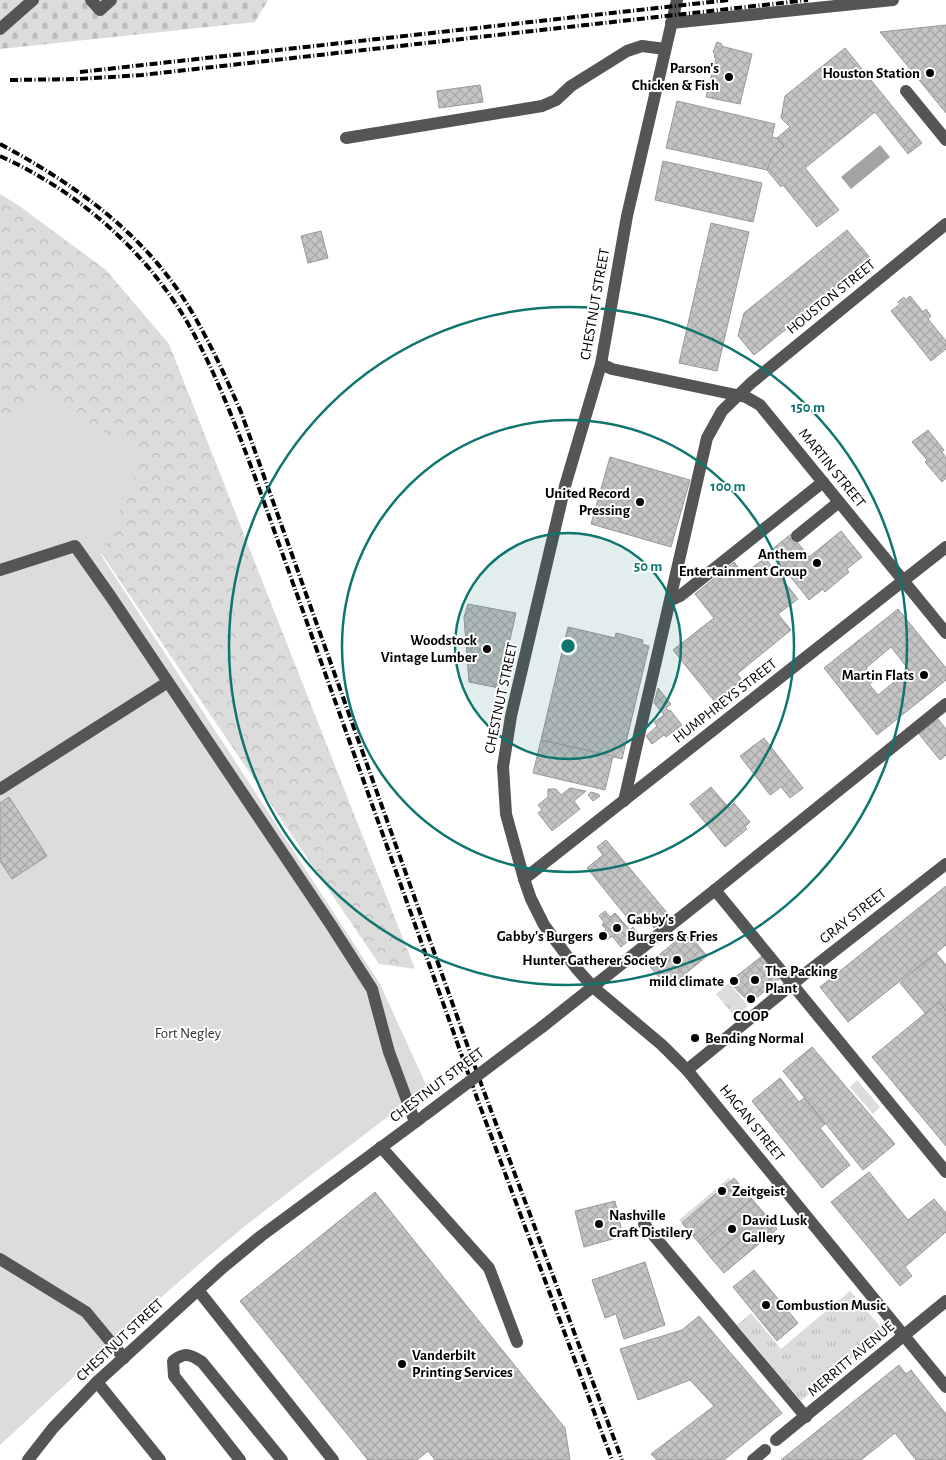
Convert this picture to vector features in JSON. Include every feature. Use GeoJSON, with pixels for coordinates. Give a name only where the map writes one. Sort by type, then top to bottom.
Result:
{"type":"FeatureCollection","features":[{"type":"Feature","properties":{"kind":"street"},"geometry":{"type":"LineString","coordinates":[[0,29],[33,0]]}},
{"type":"Feature","properties":{"kind":"street"},"geometry":{"type":"LineString","coordinates":[[91,0],[100,10],[111,0]]}},
{"type":"Feature","properties":{"kind":"street","name":"CHESTNUT STREET"},"geometry":{"type":"LineString","coordinates":[[28,1460],[53,1428],[98,1382],[198,1290],[261,1236],[593,987],[576,968],[544,925],[531,899],[506,814],[504,767],[511,716],[565,486],[601,364],[627,216],[677,0]]}},
{"type":"Feature","properties":{"kind":"street"},"geometry":{"type":"LineString","coordinates":[[671,23],[893,0]]}},
{"type":"Feature","properties":{"kind":"street"},"geometry":{"type":"LineString","coordinates":[[346,138],[542,106],[556,100],[571,86],[627,51],[642,46],[665,49]]}},
{"type":"Feature","properties":{"kind":"street"},"geometry":{"type":"LineString","coordinates":[[906,91],[946,140]]}},
{"type":"Feature","properties":{"kind":"street","name":"HOUSTON STREET"},"geometry":{"type":"LineString","coordinates":[[624,801],[707,438],[722,412],[737,396],[946,224]]}},
{"type":"Feature","properties":{"kind":"street","name":"MARTIN STREET"},"geometry":{"type":"LineString","coordinates":[[601,364],[612,369],[746,397],[760,405],[946,633]]}},
{"type":"Feature","properties":{"kind":"street"},"geometry":{"type":"LineString","coordinates":[[670,600],[680,596],[823,482]]}},
{"type":"Feature","properties":{"kind":"street"},"geometry":{"type":"LineString","coordinates":[[797,536],[839,502]]}},
{"type":"Feature","properties":{"kind":"street"},"geometry":{"type":"LineString","coordinates":[[0,570],[75,546],[332,924],[372,989],[390,1052],[420,1118]]}},
{"type":"Feature","properties":{"kind":"street","name":"HUMPHREYS STREET"},"geometry":{"type":"LineString","coordinates":[[524,879],[946,547]]}},
{"type":"Feature","properties":{"kind":"street"},"geometry":{"type":"LineString","coordinates":[[0,789],[168,682]]}},
{"type":"Feature","properties":{"kind":"street"},"geometry":{"type":"LineString","coordinates":[[593,987],[946,704]]}},
{"type":"Feature","properties":{"kind":"street","name":"GRAY STREET"},"geometry":{"type":"LineString","coordinates":[[687,1070],[946,864]]}},
{"type":"Feature","properties":{"kind":"street"},"geometry":{"type":"LineString","coordinates":[[715,890],[946,1172]]}},
{"type":"Feature","properties":{"kind":"street","name":"HAGAN STREET"},"geometry":{"type":"LineString","coordinates":[[593,987],[658,1041],[687,1070],[946,1387]]}},
{"type":"Feature","properties":{"kind":"street"},"geometry":{"type":"LineString","coordinates":[[381,1147],[489,1268],[517,1342]]}},
{"type":"Feature","properties":{"kind":"street"},"geometry":{"type":"LineString","coordinates":[[644,1224],[806,1417]]}},
{"type":"Feature","properties":{"kind":"street"},"geometry":{"type":"LineString","coordinates":[[0,1259],[86,1312],[124,1358]]}},
{"type":"Feature","properties":{"kind":"street"},"geometry":{"type":"LineString","coordinates":[[198,1290],[333,1460]]}},
{"type":"Feature","properties":{"kind":"street","name":"MERRITT AVENUE"},"geometry":{"type":"LineString","coordinates":[[776,1440],[946,1302]]}},
{"type":"Feature","properties":{"kind":"street"},"geometry":{"type":"LineString","coordinates":[[240,1460],[174,1376],[173,1361],[181,1355],[193,1356],[202,1362],[282,1460]]}},
{"type":"Feature","properties":{"kind":"street"},"geometry":{"type":"LineString","coordinates":[[98,1382],[160,1460]]}},
{"type":"Feature","properties":{"kind":"street"},"geometry":{"type":"LineString","coordinates":[[753,1460],[765,1450]]}},
{"type":"Feature","properties":{"kind":"green space"},"geometry":{"type":"Polygon","coordinates":[[[0,0],[268,0],[255,22],[0,49],[0,0]]]}},
{"type":"Feature","properties":{"kind":"green space"},"geometry":{"type":"Polygon","coordinates":[[[0,194],[18,205],[106,270],[169,344],[415,969],[379,964],[93,541],[0,428],[0,194]]]}},
{"type":"Feature","properties":{"kind":"green space","name":"Fort Negley"},"geometry":{"type":"Polygon","coordinates":[[[32,389],[142,455],[101,555],[380,984],[427,1087],[225,1243],[127,1328],[0,1445],[0,416],[11,429],[32,389]]]}},
{"type":"Feature","properties":{"kind":"green space"},"geometry":{"type":"Polygon","coordinates":[[[729,983],[748,1006],[735,1017],[716,994],[729,983]]]}},
{"type":"Feature","properties":{"kind":"green space"},"geometry":{"type":"Polygon","coordinates":[[[857,1080],[880,1107],[873,1114],[850,1087],[857,1080]]]}},
{"type":"Feature","properties":{"kind":"green space"},"geometry":{"type":"Polygon","coordinates":[[[729,1178],[731,1181],[682,1223],[679,1220],[729,1178]]]}},
{"type":"Feature","properties":{"kind":"green space"},"geometry":{"type":"Polygon","coordinates":[[[850,1291],[884,1331],[801,1401],[737,1325],[751,1313],[781,1349],[850,1291]]]}},
{"type":"Feature","properties":{"kind":"shaded area"},"geometry":{"type":"Polygon","coordinates":[[[880,145],[890,157],[851,189],[841,177],[880,145]]]}},
{"type":"Feature","properties":{"kind":"building","name":"Houston Station"},"geometry":{"type":"Polygon","coordinates":[[[946,25],[946,113],[880,32],[946,25]]]}},
{"type":"Feature","properties":{"kind":"building","name":"Parson's Chicken & Fish"},"geometry":{"type":"Polygon","coordinates":[[[717,42],[722,44],[721,46],[752,54],[740,104],[706,97],[716,58],[713,52],[717,42]]]}},
{"type":"Feature","properties":{"kind":"building"},"geometry":{"type":"Polygon","coordinates":[[[845,48],[922,143],[908,154],[875,112],[805,168],[839,210],[817,227],[783,185],[781,187],[767,170],[772,157],[784,146],[777,138],[790,127],[781,118],[785,96],[845,48]]]}},
{"type":"Feature","properties":{"kind":"building"},"geometry":{"type":"Polygon","coordinates":[[[480,85],[483,102],[439,108],[437,91],[480,85]]]}},
{"type":"Feature","properties":{"kind":"building"},"geometry":{"type":"Polygon","coordinates":[[[677,101],[775,124],[772,137],[777,138],[784,146],[772,157],[767,170],[666,148],[677,101]]]}},
{"type":"Feature","properties":{"kind":"building"},"geometry":{"type":"Polygon","coordinates":[[[663,161],[762,183],[753,222],[655,200],[663,161]]]}},
{"type":"Feature","properties":{"kind":"building"},"geometry":{"type":"Polygon","coordinates":[[[711,223],[749,232],[717,371],[679,363],[711,223]]]}},
{"type":"Feature","properties":{"kind":"building"},"geometry":{"type":"Polygon","coordinates":[[[847,230],[872,260],[754,355],[738,336],[744,313],[847,230]]]}},
{"type":"Feature","properties":{"kind":"building"},"geometry":{"type":"Polygon","coordinates":[[[321,231],[328,258],[308,263],[301,236],[321,231]]]}},
{"type":"Feature","properties":{"kind":"building"},"geometry":{"type":"Polygon","coordinates":[[[910,296],[923,312],[926,309],[931,316],[928,319],[946,341],[946,349],[931,361],[891,311],[900,304],[898,302],[904,297],[906,300],[910,296]]]}},
{"type":"Feature","properties":{"kind":"building"},"geometry":{"type":"Polygon","coordinates":[[[928,430],[944,450],[942,452],[946,458],[946,478],[942,482],[925,462],[927,460],[912,442],[928,430]]]}},
{"type":"Feature","properties":{"kind":"building","name":"United Record Pressing"},"geometry":{"type":"Polygon","coordinates":[[[610,457],[690,480],[671,547],[591,524],[610,457]]]}},
{"type":"Feature","properties":{"kind":"building","name":"Anthem Entertainment Group"},"geometry":{"type":"Polygon","coordinates":[[[841,531],[862,557],[847,569],[849,572],[825,592],[823,589],[809,600],[770,551],[791,534],[809,557],[841,531]]]}},
{"type":"Feature","properties":{"kind":"building"},"geometry":{"type":"Polygon","coordinates":[[[765,558],[798,599],[778,614],[791,630],[737,674],[742,680],[715,702],[673,650],[714,618],[695,594],[734,562],[744,574],[765,558]]]}},
{"type":"Feature","properties":{"kind":"building","name":"Woodstock Vintage Lumber"},"geometry":{"type":"Polygon","coordinates":[[[468,604],[516,613],[499,688],[469,682],[464,617],[468,604]]]}},
{"type":"Feature","properties":{"kind":"building","name":"Martin Flats"},"geometry":{"type":"Polygon","coordinates":[[[898,609],[946,668],[946,680],[877,735],[824,668],[898,609]],[[891,647],[866,668],[875,680],[869,684],[878,695],[909,670],[891,647]]]}},
{"type":"Feature","properties":{"kind":"building"},"geometry":{"type":"Polygon","coordinates":[[[568,627],[615,638],[616,633],[643,640],[642,644],[649,646],[622,759],[541,740],[568,627]]]}},
{"type":"Feature","properties":{"kind":"building"},"geometry":{"type":"Polygon","coordinates":[[[658,688],[671,704],[666,708],[670,710],[682,725],[666,737],[664,735],[652,744],[646,736],[657,726],[654,722],[664,715],[654,703],[658,688]]]}},
{"type":"Feature","properties":{"kind":"building"},"geometry":{"type":"Polygon","coordinates":[[[938,719],[946,729],[946,755],[940,760],[919,734],[938,719]]]}},
{"type":"Feature","properties":{"kind":"building"},"geometry":{"type":"Polygon","coordinates":[[[764,738],[803,788],[790,798],[781,787],[770,795],[740,756],[764,738]]]}},
{"type":"Feature","properties":{"kind":"building"},"geometry":{"type":"Polygon","coordinates":[[[541,740],[613,756],[605,790],[533,773],[541,740]]]}},
{"type":"Feature","properties":{"kind":"building"},"geometry":{"type":"Polygon","coordinates":[[[711,787],[729,808],[734,803],[750,822],[745,827],[747,829],[725,847],[690,804],[711,787]]]}},
{"type":"Feature","properties":{"kind":"building"},"geometry":{"type":"Polygon","coordinates":[[[570,788],[586,791],[574,801],[580,809],[552,831],[538,813],[542,810],[538,805],[548,797],[548,789],[556,789],[561,795],[570,788]]]}},
{"type":"Feature","properties":{"kind":"building"},"geometry":{"type":"Polygon","coordinates":[[[591,792],[600,796],[593,801],[588,795],[591,792]]]}},
{"type":"Feature","properties":{"kind":"building"},"geometry":{"type":"Polygon","coordinates":[[[9,797],[47,856],[12,879],[0,861],[0,803],[9,797]]]}},
{"type":"Feature","properties":{"kind":"building"},"geometry":{"type":"Polygon","coordinates":[[[606,840],[669,915],[654,928],[641,912],[630,921],[587,868],[603,855],[597,847],[606,840]]]}},
{"type":"Feature","properties":{"kind":"building"},"geometry":{"type":"Polygon","coordinates":[[[946,886],[946,945],[848,1022],[820,987],[946,886]]]}},
{"type":"Feature","properties":{"kind":"building","name":"Gabby's Burgers & Fries"},"geometry":{"type":"Polygon","coordinates":[[[605,911],[610,917],[615,913],[630,930],[633,927],[639,935],[635,939],[633,937],[621,947],[612,936],[608,939],[603,932],[606,929],[602,925],[604,922],[599,916],[605,911]]]}},
{"type":"Feature","properties":{"kind":"building","name":"Hunter Gatherer Society"},"geometry":{"type":"Polygon","coordinates":[[[687,932],[707,956],[668,988],[648,964],[687,932]]]}},
{"type":"Feature","properties":{"kind":"building"},"geometry":{"type":"Polygon","coordinates":[[[936,953],[946,965],[946,1011],[939,1002],[925,1013],[900,983],[936,953]]]}},
{"type":"Feature","properties":{"kind":"building","name":"The Packing Plant"},"geometry":{"type":"Polygon","coordinates":[[[762,956],[781,978],[750,1003],[729,982],[762,956]]]}},
{"type":"Feature","properties":{"kind":"building"},"geometry":{"type":"Polygon","coordinates":[[[939,1002],[946,1011],[946,1146],[872,1057],[939,1002]]]}},
{"type":"Feature","properties":{"kind":"building"},"geometry":{"type":"Polygon","coordinates":[[[812,1047],[895,1144],[863,1170],[783,1071],[812,1047]]]}},
{"type":"Feature","properties":{"kind":"building"},"geometry":{"type":"Polygon","coordinates":[[[780,1078],[799,1102],[804,1098],[825,1124],[820,1128],[850,1165],[822,1188],[752,1101],[780,1078]]]}},
{"type":"Feature","properties":{"kind":"building"},"geometry":{"type":"Polygon","coordinates":[[[869,1172],[908,1220],[934,1199],[946,1213],[946,1232],[905,1267],[912,1276],[900,1286],[831,1202],[869,1172]]]}},
{"type":"Feature","properties":{"kind":"building"},"geometry":{"type":"Polygon","coordinates":[[[734,1178],[752,1199],[700,1244],[682,1223],[734,1178]]]}},
{"type":"Feature","properties":{"kind":"building","name":"Vanderbilt Printing Services"},"geometry":{"type":"Polygon","coordinates":[[[375,1192],[565,1428],[570,1460],[435,1460],[428,1451],[417,1460],[368,1460],[240,1301],[375,1192]]]}},
{"type":"Feature","properties":{"kind":"building","name":"David Lusk Gallery"},"geometry":{"type":"Polygon","coordinates":[[[752,1199],[764,1213],[711,1258],[700,1244],[752,1199]]]}},
{"type":"Feature","properties":{"kind":"building","name":"Nashville Craft Distilery"},"geometry":{"type":"Polygon","coordinates":[[[615,1201],[623,1236],[584,1247],[575,1211],[615,1201]]]}},
{"type":"Feature","properties":{"kind":"building"},"geometry":{"type":"Polygon","coordinates":[[[764,1213],[777,1229],[724,1273],[711,1258],[764,1213]]]}},
{"type":"Feature","properties":{"kind":"building"},"geometry":{"type":"Polygon","coordinates":[[[645,1262],[665,1325],[624,1339],[616,1314],[605,1318],[592,1280],[645,1262]]]}},
{"type":"Feature","properties":{"kind":"building","name":"Combustion Music"},"geometry":{"type":"Polygon","coordinates":[[[754,1270],[798,1323],[777,1341],[733,1287],[754,1270]]]}},
{"type":"Feature","properties":{"kind":"building"},"geometry":{"type":"Polygon","coordinates":[[[699,1316],[782,1413],[724,1460],[657,1460],[651,1454],[714,1406],[690,1380],[638,1400],[620,1349],[682,1330],[699,1316]]]}},
{"type":"Feature","properties":{"kind":"building"},"geometry":{"type":"Polygon","coordinates":[[[899,1365],[906,1374],[911,1370],[946,1414],[946,1460],[916,1460],[895,1433],[861,1460],[781,1460],[899,1365]]]}},
{"type":"Feature","properties":{"kind":"railway"},"geometry":{"type":"LineString","coordinates":[[80,72],[729,0]]}},
{"type":"Feature","properties":{"kind":"railway"},"geometry":{"type":"LineString","coordinates":[[10,80],[78,79],[142,75],[808,0]]}},
{"type":"Feature","properties":{"kind":"railway"},"geometry":{"type":"LineString","coordinates":[[0,144],[26,158],[75,190],[99,208],[143,247],[180,293],[198,322],[220,366],[241,412],[483,1089],[622,1460]]}},
{"type":"Feature","properties":{"kind":"railway"},"geometry":{"type":"LineString","coordinates":[[0,156],[30,171],[87,208],[136,254],[178,307],[212,370],[255,477],[477,1098],[612,1460]]}},
{"type":"Feature","properties":{"kind":"place","name":"Houston Station"},"geometry":{"type":"Point","coordinates":[930,73]}},
{"type":"Feature","properties":{"kind":"place","name":"Parson's Chicken & Fish"},"geometry":{"type":"Point","coordinates":[729,77]}},
{"type":"Feature","properties":{"kind":"place","name":"United Record Pressing"},"geometry":{"type":"Point","coordinates":[640,502]}},
{"type":"Feature","properties":{"kind":"place","name":"Anthem Entertainment Group"},"geometry":{"type":"Point","coordinates":[817,563]}},
{"type":"Feature","properties":{"kind":"place","name":"Woodstock Vintage Lumber"},"geometry":{"type":"Point","coordinates":[487,649]}},
{"type":"Feature","properties":{"kind":"place","name":"Martin Flats"},"geometry":{"type":"Point","coordinates":[924,675]}},
{"type":"Feature","properties":{"kind":"place","name":"Gabby's Burgers & Fries"},"geometry":{"type":"Point","coordinates":[617,928]}},
{"type":"Feature","properties":{"kind":"place","name":"Gabby's Burgers"},"geometry":{"type":"Point","coordinates":[603,936]}},
{"type":"Feature","properties":{"kind":"place","name":"Hunter Gatherer Society"},"geometry":{"type":"Point","coordinates":[677,960]}},
{"type":"Feature","properties":{"kind":"place","name":"The Packing Plant"},"geometry":{"type":"Point","coordinates":[755,980]}},
{"type":"Feature","properties":{"kind":"place","name":"mild climate"},"geometry":{"type":"Point","coordinates":[734,981]}},
{"type":"Feature","properties":{"kind":"place","name":"COOP"},"geometry":{"type":"Point","coordinates":[751,999]}},
{"type":"Feature","properties":{"kind":"place","name":"Bending Normal"},"geometry":{"type":"Point","coordinates":[695,1038]}},
{"type":"Feature","properties":{"kind":"place","name":"Zeitgeist"},"geometry":{"type":"Point","coordinates":[722,1191]}},
{"type":"Feature","properties":{"kind":"place","name":"Nashville Craft Distilery"},"geometry":{"type":"Point","coordinates":[599,1224]}},
{"type":"Feature","properties":{"kind":"place","name":"David Lusk Gallery"},"geometry":{"type":"Point","coordinates":[732,1229]}},
{"type":"Feature","properties":{"kind":"place","name":"Combustion Music"},"geometry":{"type":"Point","coordinates":[766,1305]}},
{"type":"Feature","properties":{"kind":"place","name":"Vanderbilt Printing Services"},"geometry":{"type":"Point","coordinates":[402,1364]}}]}
